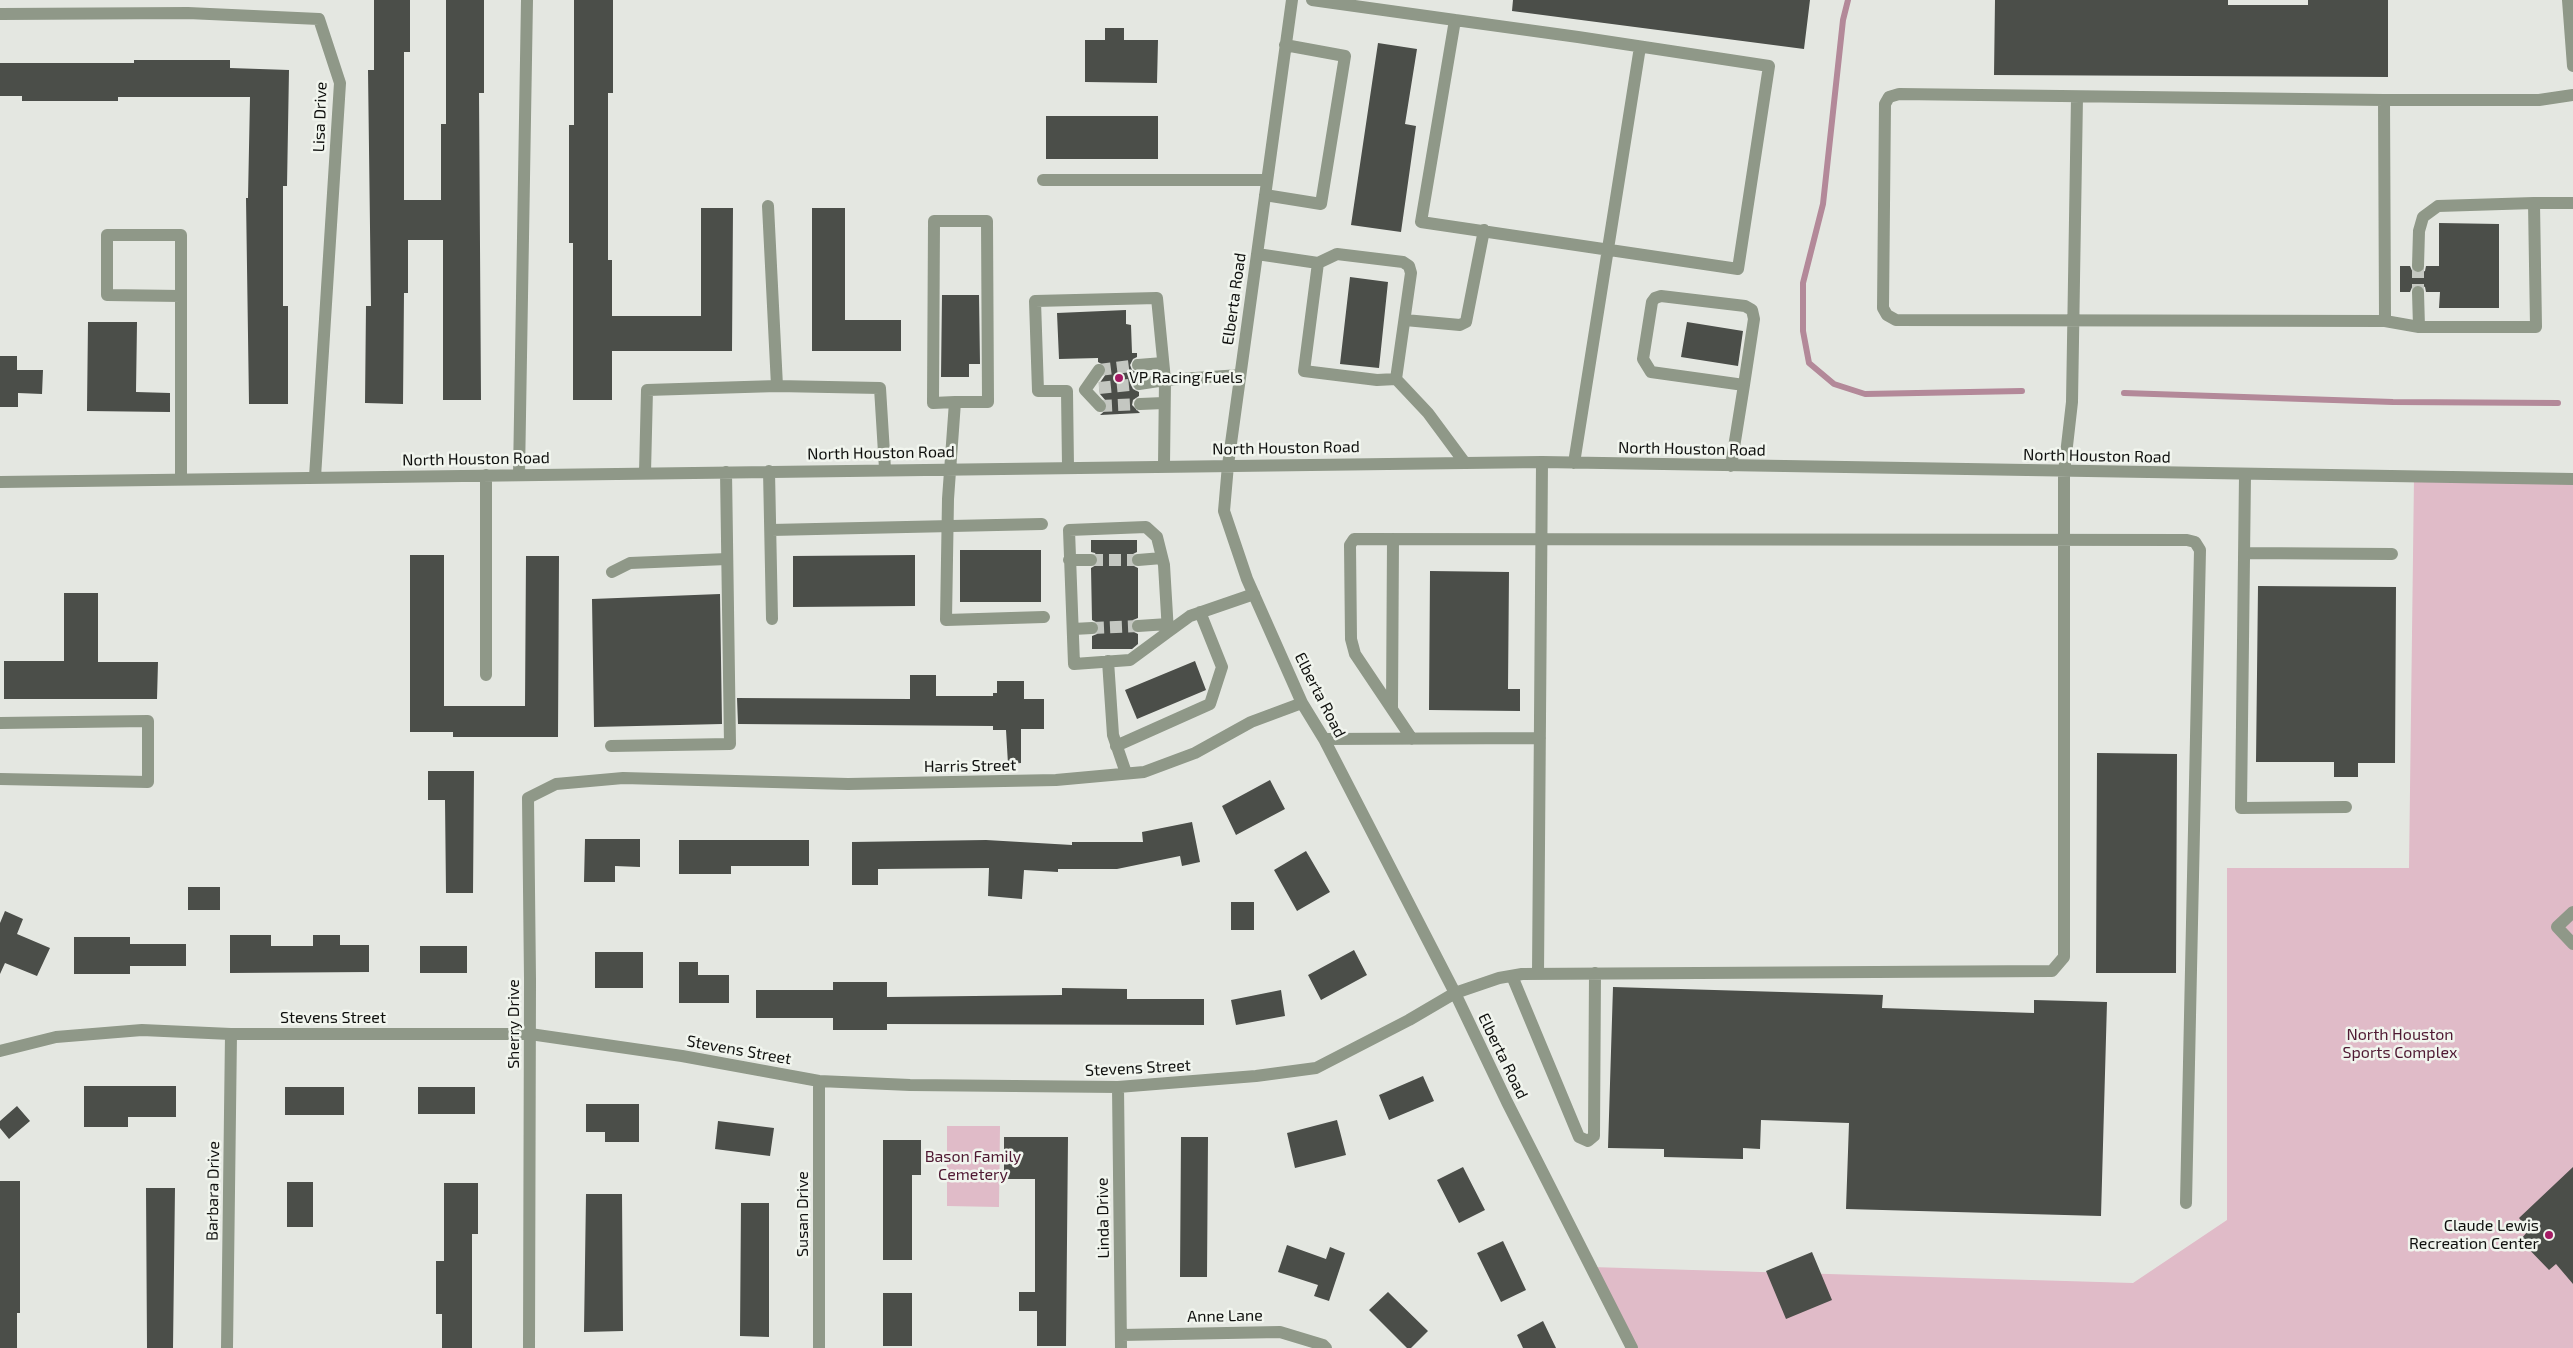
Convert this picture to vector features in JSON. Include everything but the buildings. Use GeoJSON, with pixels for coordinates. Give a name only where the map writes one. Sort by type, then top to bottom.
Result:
{"type":"FeatureCollection","features":[{"type":"Feature","properties":{"kind":"street"},"geometry":{"type":"LineString","coordinates":[[519,475],[527,0]]}},
{"type":"Feature","properties":{"kind":"street","name":"Elberta Road"},"geometry":{"type":"LineString","coordinates":[[1292,0],[1228,465],[1224,511],[1254,594],[1302,703],[1324,739],[1455,993],[1507,1102],[1632,1348]]}},
{"type":"Feature","properties":{"kind":"street"},"geometry":{"type":"LineString","coordinates":[[1312,0],[1355,3],[1455,20],[1768,66],[1738,268],[1421,222],[1455,20]]}},
{"type":"Feature","properties":{"kind":"street"},"geometry":{"type":"LineString","coordinates":[[2568,0],[2573,66]]}},
{"type":"Feature","properties":{"kind":"street","name":"Lisa Drive"},"geometry":{"type":"LineString","coordinates":[[0,14],[188,13],[319,19],[340,83],[315,477]]}},
{"type":"Feature","properties":{"kind":"street"},"geometry":{"type":"LineString","coordinates":[[1265,195],[1321,204],[1345,56],[1286,45]]}},
{"type":"Feature","properties":{"kind":"street"},"geometry":{"type":"LineString","coordinates":[[1574,463],[1640,47]]}},
{"type":"Feature","properties":{"kind":"street"},"geometry":{"type":"LineString","coordinates":[[2534,203],[2536,327],[2419,327],[2385,321],[1896,320],[1887,315],[1883,308],[1885,104],[1889,97],[1899,94],[2539,100],[2573,94]]}},
{"type":"Feature","properties":{"kind":"street","name":"Stevens Street"},"geometry":{"type":"LineString","coordinates":[[0,1051],[56,1037],[132,1031],[231,1034],[530,1034],[682,1056],[819,1081],[910,1085],[1118,1087],[1210,1081],[1316,1068],[1409,1020],[1455,993],[1479,984],[1512,976],[1595,973],[2052,971],[2064,957],[2064,472],[2072,402],[2077,97]]}},
{"type":"Feature","properties":{"kind":"street"},"geometry":{"type":"LineString","coordinates":[[2384,100],[2385,321]]}},
{"type":"Feature","properties":{"kind":"street"},"geometry":{"type":"LineString","coordinates":[[1043,180],[1267,180]]}},
{"type":"Feature","properties":{"kind":"street"},"geometry":{"type":"LineString","coordinates":[[2418,266],[2419,231],[2423,217],[2438,206],[2573,203]]}},
{"type":"Feature","properties":{"kind":"street"},"geometry":{"type":"LineString","coordinates":[[768,206],[777,386]]}},
{"type":"Feature","properties":{"kind":"street"},"geometry":{"type":"LineString","coordinates":[[934,221],[988,221],[988,402],[955,402],[933,403],[934,221]]}},
{"type":"Feature","properties":{"kind":"street"},"geometry":{"type":"LineString","coordinates":[[1405,320],[1460,325],[1466,322],[1484,230]]}},
{"type":"Feature","properties":{"kind":"street"},"geometry":{"type":"LineString","coordinates":[[181,296],[107,295],[106,235],[181,235],[181,296],[181,479]]}},
{"type":"Feature","properties":{"kind":"street"},"geometry":{"type":"LineString","coordinates":[[1257,254],[1318,263],[1337,254],[1403,262],[1409,266],[1411,273],[1396,379]]}},
{"type":"Feature","properties":{"kind":"street"},"geometry":{"type":"LineString","coordinates":[[1318,263],[1304,371],[1377,380],[1396,379],[1428,413],[1465,463]]}},
{"type":"Feature","properties":{"kind":"street"},"geometry":{"type":"LineString","coordinates":[[2418,292],[2419,327]]}},
{"type":"Feature","properties":{"kind":"street"},"geometry":{"type":"LineString","coordinates":[[1731,466],[1744,386],[1754,319],[1752,310],[1746,306],[1661,296],[1655,298],[1652,302],[1643,359],[1651,372],[1744,386]]}},
{"type":"Feature","properties":{"kind":"street"},"geometry":{"type":"LineString","coordinates":[[1099,388],[1038,391],[1036,301],[1157,298],[1165,380],[1164,466]]}},
{"type":"Feature","properties":{"kind":"street"},"geometry":{"type":"LineString","coordinates":[[1138,365],[1163,363]]}},
{"type":"Feature","properties":{"kind":"street"},"geometry":{"type":"LineString","coordinates":[[1085,390],[1099,370]]}},
{"type":"Feature","properties":{"kind":"street"},"geometry":{"type":"LineString","coordinates":[[1139,384],[1165,380],[1240,375]]}},
{"type":"Feature","properties":{"kind":"street"},"geometry":{"type":"LineString","coordinates":[[645,473],[647,390],[777,386],[880,388],[885,469]]}},
{"type":"Feature","properties":{"kind":"street"},"geometry":{"type":"LineString","coordinates":[[1085,390],[1100,406]]}},
{"type":"Feature","properties":{"kind":"street"},"geometry":{"type":"LineString","coordinates":[[1066,391],[1068,467]]}},
{"type":"Feature","properties":{"kind":"street"},"geometry":{"type":"LineString","coordinates":[[955,402],[947,526],[946,620],[1044,617]]}},
{"type":"Feature","properties":{"kind":"street"},"geometry":{"type":"LineString","coordinates":[[1140,404],[1164,403]]}},
{"type":"Feature","properties":{"kind":"street"},"geometry":{"type":"LineString","coordinates":[[1538,974],[1542,462]]}},
{"type":"Feature","properties":{"kind":"street","name":"North Houston Road"},"geometry":{"type":"LineString","coordinates":[[0,482],[950,468],[1542,462],[2573,479]]}},
{"type":"Feature","properties":{"kind":"street"},"geometry":{"type":"LineString","coordinates":[[769,471],[772,619]]}},
{"type":"Feature","properties":{"kind":"street"},"geometry":{"type":"LineString","coordinates":[[611,746],[730,744],[726,472]]}},
{"type":"Feature","properties":{"kind":"street"},"geometry":{"type":"LineString","coordinates":[[486,475],[486,675]]}},
{"type":"Feature","properties":{"kind":"street"},"geometry":{"type":"LineString","coordinates":[[2245,475],[2241,808],[2346,807]]}},
{"type":"Feature","properties":{"kind":"street"},"geometry":{"type":"LineString","coordinates":[[771,530],[1042,524]]}},
{"type":"Feature","properties":{"kind":"street"},"geometry":{"type":"LineString","coordinates":[[1168,628],[1162,558],[1157,537],[1146,527],[1069,530],[1074,664],[1130,660],[1168,628],[1190,616],[1254,594]]}},
{"type":"Feature","properties":{"kind":"street"},"geometry":{"type":"LineString","coordinates":[[1412,739],[1355,654],[1351,638],[1350,545],[1354,539],[2187,540],[2195,542],[2200,550],[2186,1203]]}},
{"type":"Feature","properties":{"kind":"street"},"geometry":{"type":"LineString","coordinates":[[1392,708],[1393,539]]}},
{"type":"Feature","properties":{"kind":"street"},"geometry":{"type":"LineString","coordinates":[[2244,553],[2392,554]]}},
{"type":"Feature","properties":{"kind":"street"},"geometry":{"type":"LineString","coordinates":[[1138,560],[1162,558]]}},
{"type":"Feature","properties":{"kind":"street"},"geometry":{"type":"LineString","coordinates":[[612,572],[630,563],[727,559]]}},
{"type":"Feature","properties":{"kind":"street"},"geometry":{"type":"LineString","coordinates":[[1069,560],[1091,560]]}},
{"type":"Feature","properties":{"kind":"street"},"geometry":{"type":"LineString","coordinates":[[1116,746],[1210,704],[1222,667],[1200,612]]}},
{"type":"Feature","properties":{"kind":"street"},"geometry":{"type":"LineString","coordinates":[[1138,626],[1168,628]]}},
{"type":"Feature","properties":{"kind":"street"},"geometry":{"type":"LineString","coordinates":[[1073,629],[1092,628]]}},
{"type":"Feature","properties":{"kind":"street"},"geometry":{"type":"LineString","coordinates":[[1108,662],[1113,735],[1126,774]]}},
{"type":"Feature","properties":{"kind":"street","name":"Harris Street"},"geometry":{"type":"LineString","coordinates":[[623,778],[848,784],[1056,780],[1126,774],[1144,772],[1195,753],[1251,722],[1302,703]]}},
{"type":"Feature","properties":{"kind":"street"},"geometry":{"type":"LineString","coordinates":[[0,723],[148,721],[148,782],[0,779]]}},
{"type":"Feature","properties":{"kind":"street"},"geometry":{"type":"LineString","coordinates":[[1324,739],[1540,738]]}},
{"type":"Feature","properties":{"kind":"street","name":"Sherry Drive"},"geometry":{"type":"LineString","coordinates":[[528,1348],[530,1034],[528,798],[556,784],[623,778]]}},
{"type":"Feature","properties":{"kind":"street"},"geometry":{"type":"LineString","coordinates":[[2573,912],[2557,927],[2573,944]]}},
{"type":"Feature","properties":{"kind":"street"},"geometry":{"type":"LineString","coordinates":[[1512,976],[1579,1137],[1588,1141],[1594,1136],[1595,973]]}},
{"type":"Feature","properties":{"kind":"street","name":"Barbara Drive"},"geometry":{"type":"LineString","coordinates":[[227,1348],[231,1034]]}},
{"type":"Feature","properties":{"kind":"street","name":"Susan Drive"},"geometry":{"type":"LineString","coordinates":[[819,1081],[820,1348]]}},
{"type":"Feature","properties":{"kind":"street","name":"Linda Drive"},"geometry":{"type":"LineString","coordinates":[[1118,1087],[1121,1348]]}},
{"type":"Feature","properties":{"kind":"street","name":"Anne Lane"},"geometry":{"type":"LineString","coordinates":[[1121,1335],[1280,1332],[1326,1348]]}},
{"type":"Feature","properties":{"kind":"green space","name":"North Houston Sports Complex"},"geometry":{"type":"Polygon","coordinates":[[[2414,477],[2573,479],[2573,1348],[1631,1348],[1591,1267],[2133,1283],[2227,1220],[2227,868],[2409,868],[2414,477]]]}},
{"type":"Feature","properties":{"kind":"green space","name":"Bason Family Cemetery"},"geometry":{"type":"Polygon","coordinates":[[[947,1126],[1000,1126],[999,1207],[947,1206],[947,1126]]]}},
{"type":"Feature","properties":{"kind":"waterway"},"geometry":{"type":"LineString","coordinates":[[1848,0],[1843,20],[1823,204],[1803,283],[1803,331],[1809,363],[1834,384],[1865,394],[2022,391]]}},
{"type":"Feature","properties":{"kind":"waterway"},"geometry":{"type":"LineString","coordinates":[[2124,393],[2393,402],[2558,403]]}},
{"type":"Feature","properties":{"kind":"tunnel"},"geometry":{"type":"LineString","coordinates":[[2418,266],[2418,292]]}},
{"type":"Feature","properties":{"kind":"tunnel"},"geometry":{"type":"LineString","coordinates":[[1099,370],[1138,365]]}},
{"type":"Feature","properties":{"kind":"tunnel"},"geometry":{"type":"LineString","coordinates":[[1099,388],[1139,384]]}},
{"type":"Feature","properties":{"kind":"tunnel"},"geometry":{"type":"LineString","coordinates":[[1100,406],[1140,404]]}},
{"type":"Feature","properties":{"kind":"tunnel"},"geometry":{"type":"LineString","coordinates":[[1091,560],[1138,560]]}},
{"type":"Feature","properties":{"kind":"tunnel"},"geometry":{"type":"LineString","coordinates":[[1092,628],[1138,626]]}},
{"type":"Feature","properties":{"kind":"place","name":"VP Racing Fuels"},"geometry":{"type":"Point","coordinates":[1119,378]}},
{"type":"Feature","properties":{"kind":"place","name":"Claude Lewis Recreation Center"},"geometry":{"type":"Point","coordinates":[2549,1235]}}]}
